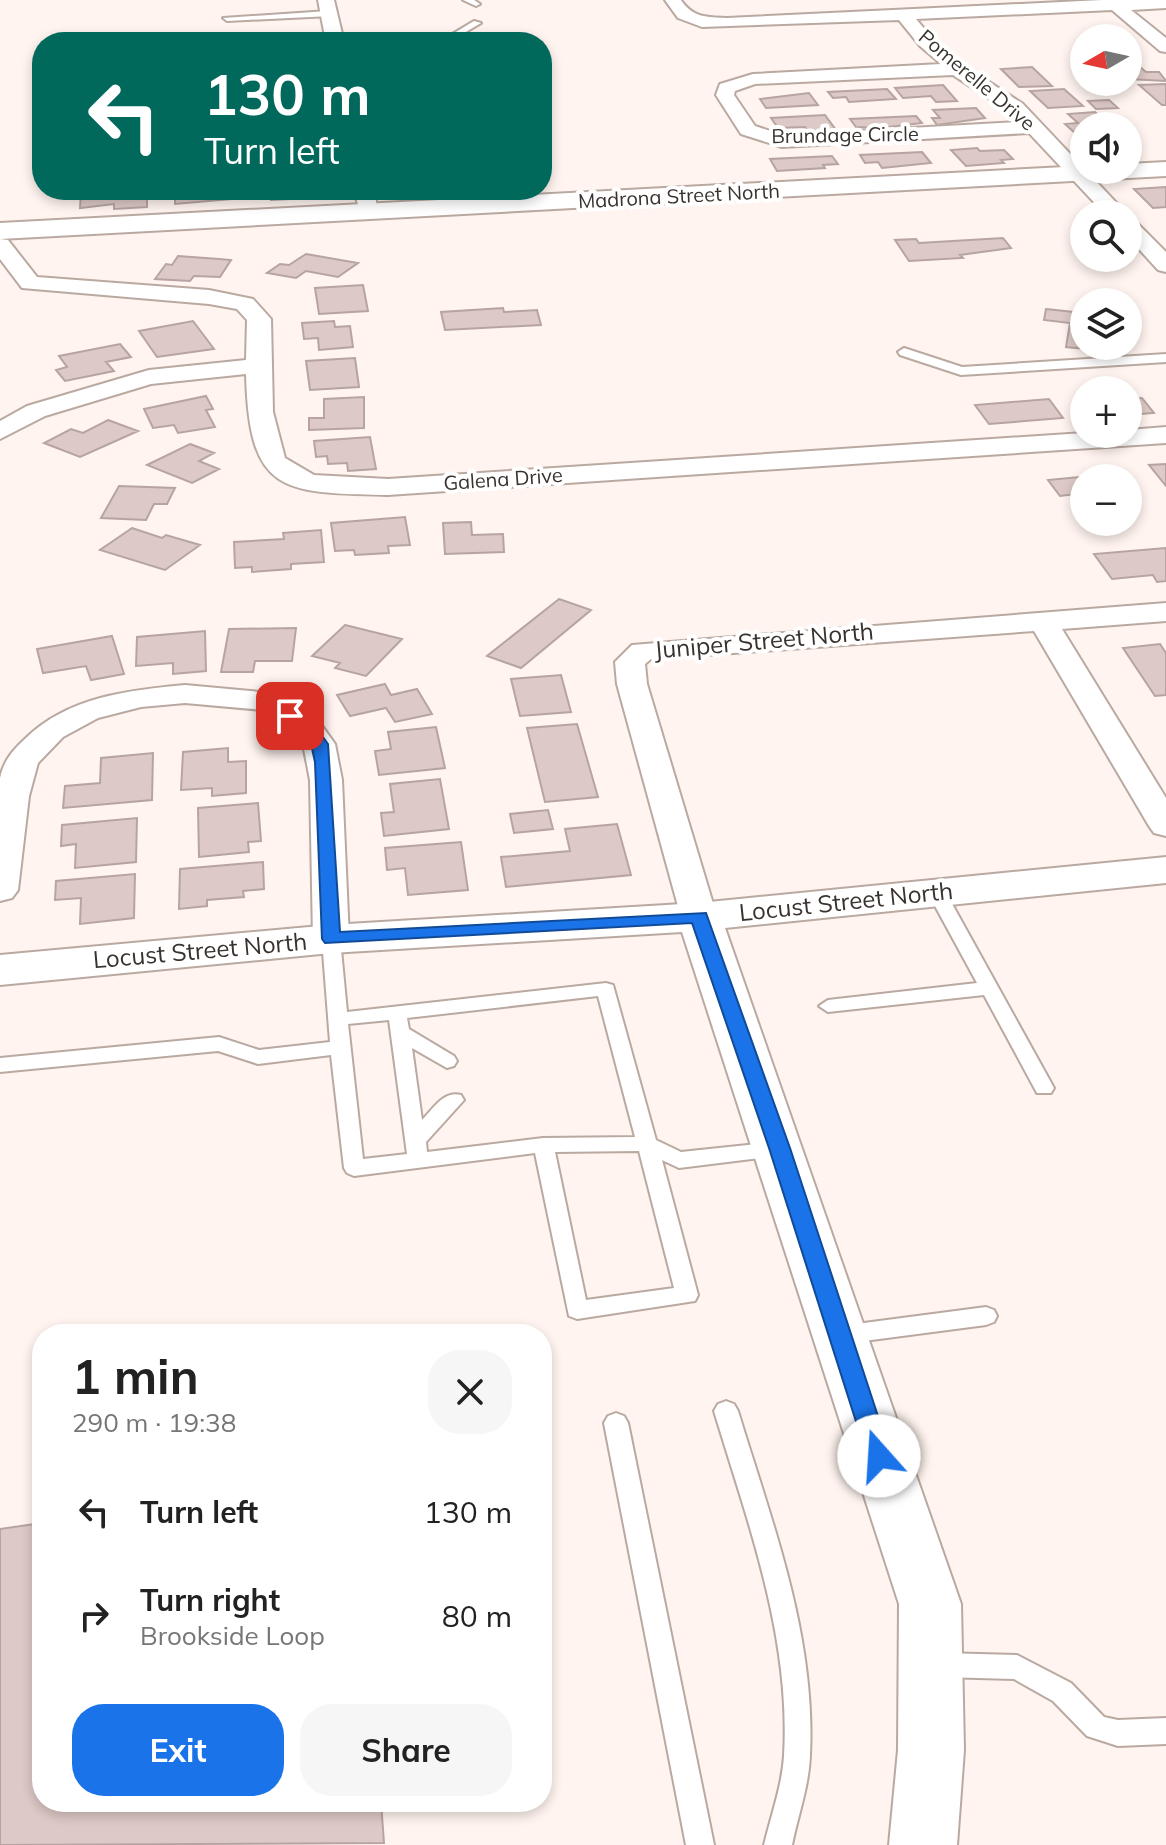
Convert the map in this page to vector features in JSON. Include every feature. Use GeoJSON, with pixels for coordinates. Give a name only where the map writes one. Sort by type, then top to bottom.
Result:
{"type":"FeatureCollection","features":[{"type":"Feature","properties":{"kind":"street"},"geometry":{"type":"LineString","coordinates":[[673,0],[681,15],[694,21],[727,23],[1112,3],[1166,3]]}},
{"type":"Feature","properties":{"kind":"street"},"geometry":{"type":"LineString","coordinates":[[1112,3],[1166,47]]}},
{"type":"Feature","properties":{"kind":"street"},"geometry":{"type":"LineString","coordinates":[[327,7],[333,32]]}},
{"type":"Feature","properties":{"kind":"street","name":"Pomerelle Drive"},"geometry":{"type":"LineString","coordinates":[[904,15],[926,42],[957,69],[1016,108],[1070,165]]}},
{"type":"Feature","properties":{"kind":"street","name":"Brundage Circle"},"geometry":{"type":"LineString","coordinates":[[957,69],[753,79],[734,83],[726,88],[725,95],[748,130],[782,141],[1034,127]]}},
{"type":"Feature","properties":{"kind":"street","name":"Madrona Street North"},"geometry":{"type":"LineString","coordinates":[[1142,170],[1166,169]]}},
{"type":"Feature","properties":{"kind":"street","name":"Madrona Street North"},"geometry":{"type":"LineString","coordinates":[[552,194],[1070,174]]}},
{"type":"Feature","properties":{"kind":"street","name":"Pomerelle Drive"},"geometry":{"type":"LineString","coordinates":[[1088,184],[1104,200]]}},
{"type":"Feature","properties":{"kind":"street","name":"Madrona Street North"},"geometry":{"type":"LineString","coordinates":[[0,231],[392,200]]}},
{"type":"Feature","properties":{"kind":"street"},"geometry":{"type":"LineString","coordinates":[[1142,240],[1166,265]]}},
{"type":"Feature","properties":{"kind":"street"},"geometry":{"type":"LineString","coordinates":[[0,245],[30,283]]}},
{"type":"Feature","properties":{"kind":"street","name":"Galena Drive"},"geometry":{"type":"LineString","coordinates":[[0,291],[30,283],[193,295],[245,304],[259,319],[258,366],[266,440],[272,460],[293,477],[340,486],[388,487],[1166,435]]}},
{"type":"Feature","properties":{"kind":"street"},"geometry":{"type":"LineString","coordinates":[[0,431],[36,411],[149,377],[258,366]]}},
{"type":"Feature","properties":{"kind":"street","name":"Juniper Street North"},"geometry":{"type":"LineString","coordinates":[[699,917],[632,684],[630,662],[643,651],[1166,612]]}},
{"type":"Feature","properties":{"kind":"street"},"geometry":{"type":"LineString","coordinates":[[1042,620],[1166,826]]}},
{"type":"Feature","properties":{"kind":"street"},"geometry":{"type":"LineString","coordinates":[[0,890],[12,796],[22,760],[52,730],[87,711],[141,698],[185,694],[271,701],[309,730],[319,744],[326,780],[331,939]]}},
{"type":"Feature","properties":{"kind":"street","name":"Locust Street North"},"geometry":{"type":"LineString","coordinates":[[0,970],[331,939],[699,917],[1166,870]]}},
{"type":"Feature","properties":{"kind":"street"},"geometry":{"type":"LineString","coordinates":[[699,917],[930,1604],[931,1750],[923,1845]]}},
{"type":"Feature","properties":{"kind":"lane"},"geometry":{"type":"LineString","coordinates":[[227,18],[327,7]]}},
{"type":"Feature","properties":{"kind":"lane"},"geometry":{"type":"LineString","coordinates":[[461,32],[477,23]]}},
{"type":"Feature","properties":{"kind":"lane"},"geometry":{"type":"LineString","coordinates":[[904,352],[961,371],[1166,358]]}},
{"type":"Feature","properties":{"kind":"lane"},"geometry":{"type":"LineString","coordinates":[[937,893],[1044,1088]]}},
{"type":"Feature","properties":{"kind":"lane"},"geometry":{"type":"LineString","coordinates":[[331,939],[354,1168],[417,1150],[647,1144],[679,1160],[779,1148]]}},
{"type":"Feature","properties":{"kind":"lane"},"geometry":{"type":"LineString","coordinates":[[828,1006],[989,988]]}},
{"type":"Feature","properties":{"kind":"lane"},"geometry":{"type":"LineString","coordinates":[[338,1019],[399,1022],[606,989],[687,1295],[577,1310],[543,1145]]}},
{"type":"Feature","properties":{"kind":"lane"},"geometry":{"type":"LineString","coordinates":[[399,1022],[447,1061]]}},
{"type":"Feature","properties":{"kind":"lane"},"geometry":{"type":"LineString","coordinates":[[399,1022],[417,1150]]}},
{"type":"Feature","properties":{"kind":"lane"},"geometry":{"type":"LineString","coordinates":[[0,1065],[219,1044],[258,1057],[340,1047]]}},
{"type":"Feature","properties":{"kind":"lane"},"geometry":{"type":"LineString","coordinates":[[417,1150],[454,1100]]}},
{"type":"Feature","properties":{"kind":"lane"},"geometry":{"type":"LineString","coordinates":[[838,1335],[986,1316]]}},
{"type":"Feature","properties":{"kind":"lane"},"geometry":{"type":"LineString","coordinates":[[726,1411],[778,1588],[797,1680],[797,1758],[778,1845]]}},
{"type":"Feature","properties":{"kind":"lane"},"geometry":{"type":"LineString","coordinates":[[616,1423],[700,1845]]}},
{"type":"Feature","properties":{"kind":"lane"},"geometry":{"type":"LineString","coordinates":[[930,1665],[1017,1667],[1062,1692],[1096,1727],[1118,1733],[1166,1731]]}},
{"type":"Feature","properties":{"kind":"building"},"geometry":{"type":"Polygon","coordinates":[[[1032,67],[1052,86],[1019,87],[1001,69],[1032,67]]]}},
{"type":"Feature","properties":{"kind":"building"},"geometry":{"type":"Polygon","coordinates":[[[1142,69],[1146,72],[1159,72],[1166,81],[1142,80],[1142,69]]]}},
{"type":"Feature","properties":{"kind":"building"},"geometry":{"type":"Polygon","coordinates":[[[1166,84],[1166,105],[1162,105],[1142,85],[1166,84]]]}},
{"type":"Feature","properties":{"kind":"building"},"geometry":{"type":"Polygon","coordinates":[[[943,85],[957,101],[936,102],[931,96],[903,98],[895,88],[943,85]]]}},
{"type":"Feature","properties":{"kind":"building"},"geometry":{"type":"Polygon","coordinates":[[[887,89],[896,99],[849,102],[846,97],[833,98],[828,92],[887,89]]]}},
{"type":"Feature","properties":{"kind":"building"},"geometry":{"type":"Polygon","coordinates":[[[1064,89],[1083,106],[1048,108],[1030,91],[1064,89]]]}},
{"type":"Feature","properties":{"kind":"building"},"geometry":{"type":"Polygon","coordinates":[[[809,93],[818,105],[766,108],[760,99],[809,93]]]}},
{"type":"Feature","properties":{"kind":"building"},"geometry":{"type":"Polygon","coordinates":[[[1109,100],[1118,108],[1096,109],[1088,101],[1109,100]]]}},
{"type":"Feature","properties":{"kind":"building"},"geometry":{"type":"Polygon","coordinates":[[[976,108],[985,118],[937,125],[932,118],[940,118],[933,110],[976,108]]]}},
{"type":"Feature","properties":{"kind":"building"},"geometry":{"type":"Polygon","coordinates":[[[825,115],[836,130],[809,132],[805,127],[778,128],[771,118],[825,115]]]}},
{"type":"Feature","properties":{"kind":"building"},"geometry":{"type":"Polygon","coordinates":[[[916,116],[922,123],[880,128],[856,127],[850,119],[916,116]]]}},
{"type":"Feature","properties":{"kind":"building"},"geometry":{"type":"Polygon","coordinates":[[[977,148],[980,151],[1004,150],[1013,159],[1001,160],[1004,163],[966,166],[951,150],[977,148]]]}},
{"type":"Feature","properties":{"kind":"building"},"geometry":{"type":"Polygon","coordinates":[[[922,152],[931,163],[882,168],[878,162],[865,163],[860,155],[922,152]]]}},
{"type":"Feature","properties":{"kind":"building"},"geometry":{"type":"Polygon","coordinates":[[[832,156],[838,164],[823,165],[825,168],[777,171],[770,159],[832,156]]]}},
{"type":"Feature","properties":{"kind":"building"},"geometry":{"type":"Polygon","coordinates":[[[1166,187],[1166,207],[1153,208],[1134,189],[1166,187]]]}},
{"type":"Feature","properties":{"kind":"building"},"geometry":{"type":"Polygon","coordinates":[[[80,200],[147,200],[147,207],[114,209],[114,204],[80,208],[80,200]]]}},
{"type":"Feature","properties":{"kind":"building"},"geometry":{"type":"Polygon","coordinates":[[[175,200],[220,200],[175,204],[175,200]]]}},
{"type":"Feature","properties":{"kind":"building"},"geometry":{"type":"Polygon","coordinates":[[[1003,238],[1011,248],[960,255],[963,258],[909,261],[895,240],[916,239],[919,243],[1003,238]]]}},
{"type":"Feature","properties":{"kind":"building"},"geometry":{"type":"Polygon","coordinates":[[[306,254],[358,263],[338,277],[306,271],[296,278],[267,273],[280,264],[289,265],[306,254]]]}},
{"type":"Feature","properties":{"kind":"building"},"geometry":{"type":"Polygon","coordinates":[[[178,256],[231,260],[220,277],[194,276],[190,281],[155,279],[166,264],[172,265],[178,256]]]}},
{"type":"Feature","properties":{"kind":"building"},"geometry":{"type":"Polygon","coordinates":[[[363,285],[368,311],[319,314],[315,288],[363,285]]]}},
{"type":"Feature","properties":{"kind":"building"},"geometry":{"type":"Polygon","coordinates":[[[503,308],[504,312],[537,310],[541,325],[445,330],[441,312],[503,308]]]}},
{"type":"Feature","properties":{"kind":"building"},"geometry":{"type":"Polygon","coordinates":[[[1046,309],[1070,312],[1070,323],[1044,320],[1046,309]]]}},
{"type":"Feature","properties":{"kind":"building"},"geometry":{"type":"Polygon","coordinates":[[[193,321],[214,349],[157,357],[139,331],[193,321]]]}},
{"type":"Feature","properties":{"kind":"building"},"geometry":{"type":"Polygon","coordinates":[[[334,321],[335,327],[350,326],[353,347],[319,350],[318,338],[304,339],[302,323],[334,321]]]}},
{"type":"Feature","properties":{"kind":"building"},"geometry":{"type":"Polygon","coordinates":[[[1070,323],[1070,347],[1066,347],[1070,323]]]}},
{"type":"Feature","properties":{"kind":"building"},"geometry":{"type":"Polygon","coordinates":[[[120,344],[131,357],[106,362],[114,371],[65,381],[56,370],[67,367],[59,356],[120,344]]]}},
{"type":"Feature","properties":{"kind":"building"},"geometry":{"type":"Polygon","coordinates":[[[355,358],[359,387],[310,390],[306,361],[355,358]]]}},
{"type":"Feature","properties":{"kind":"building"},"geometry":{"type":"Polygon","coordinates":[[[206,396],[213,409],[206,410],[215,427],[178,433],[174,425],[153,428],[144,409],[206,396]]]}},
{"type":"Feature","properties":{"kind":"building"},"geometry":{"type":"Polygon","coordinates":[[[364,397],[364,428],[309,430],[309,418],[324,418],[324,399],[364,397]]]}},
{"type":"Feature","properties":{"kind":"building"},"geometry":{"type":"Polygon","coordinates":[[[1142,398],[1154,413],[1142,414],[1142,398]]]}},
{"type":"Feature","properties":{"kind":"building"},"geometry":{"type":"Polygon","coordinates":[[[1049,399],[1063,418],[989,424],[975,405],[1049,399]]]}},
{"type":"Feature","properties":{"kind":"building"},"geometry":{"type":"Polygon","coordinates":[[[108,420],[138,431],[80,457],[44,443],[71,429],[83,433],[108,420]]]}},
{"type":"Feature","properties":{"kind":"building"},"geometry":{"type":"Polygon","coordinates":[[[370,437],[376,469],[348,471],[347,463],[328,464],[327,456],[316,457],[314,441],[370,437]]]}},
{"type":"Feature","properties":{"kind":"building"},"geometry":{"type":"Polygon","coordinates":[[[190,444],[214,453],[199,461],[219,469],[192,483],[147,465],[190,444]]]}},
{"type":"Feature","properties":{"kind":"building"},"geometry":{"type":"Polygon","coordinates":[[[1166,464],[1166,486],[1149,465],[1166,464]]]}},
{"type":"Feature","properties":{"kind":"building"},"geometry":{"type":"Polygon","coordinates":[[[1070,478],[1070,495],[1060,496],[1048,480],[1070,478]]]}},
{"type":"Feature","properties":{"kind":"building"},"geometry":{"type":"Polygon","coordinates":[[[119,486],[175,488],[167,504],[154,504],[146,520],[101,518],[119,486]]]}},
{"type":"Feature","properties":{"kind":"building"},"geometry":{"type":"Polygon","coordinates":[[[405,517],[410,545],[388,546],[389,553],[355,555],[354,550],[335,551],[331,523],[405,517]]]}},
{"type":"Feature","properties":{"kind":"building"},"geometry":{"type":"Polygon","coordinates":[[[471,522],[472,535],[503,534],[504,552],[445,554],[443,523],[471,522]]]}},
{"type":"Feature","properties":{"kind":"building"},"geometry":{"type":"Polygon","coordinates":[[[132,528],[162,538],[166,535],[200,545],[165,570],[100,550],[132,528]]]}},
{"type":"Feature","properties":{"kind":"building"},"geometry":{"type":"Polygon","coordinates":[[[321,530],[324,562],[291,564],[291,569],[252,572],[252,567],[235,568],[234,542],[284,539],[283,533],[321,530]]]}},
{"type":"Feature","properties":{"kind":"building"},"geometry":{"type":"Polygon","coordinates":[[[1166,548],[1166,581],[1157,582],[1153,575],[1112,579],[1094,554],[1166,548]]]}},
{"type":"Feature","properties":{"kind":"building"},"geometry":{"type":"Polygon","coordinates":[[[559,599],[591,610],[521,668],[487,656],[559,599]]]}},
{"type":"Feature","properties":{"kind":"building"},"geometry":{"type":"Polygon","coordinates":[[[345,625],[402,639],[366,676],[335,668],[340,663],[312,656],[345,625]]]}},
{"type":"Feature","properties":{"kind":"building"},"geometry":{"type":"Polygon","coordinates":[[[296,628],[292,661],[255,661],[253,672],[221,672],[229,629],[296,628]]]}},
{"type":"Feature","properties":{"kind":"building"},"geometry":{"type":"Polygon","coordinates":[[[205,631],[206,671],[173,674],[173,663],[136,666],[137,637],[205,631]]]}},
{"type":"Feature","properties":{"kind":"building"},"geometry":{"type":"Polygon","coordinates":[[[112,636],[124,674],[91,680],[86,666],[43,673],[37,649],[112,636]]]}},
{"type":"Feature","properties":{"kind":"building"},"geometry":{"type":"Polygon","coordinates":[[[1160,644],[1166,653],[1166,695],[1155,696],[1123,648],[1160,644]]]}},
{"type":"Feature","properties":{"kind":"building"},"geometry":{"type":"Polygon","coordinates":[[[561,675],[571,712],[520,716],[511,679],[561,675]]]}},
{"type":"Feature","properties":{"kind":"building"},"geometry":{"type":"Polygon","coordinates":[[[385,684],[391,695],[417,689],[432,714],[395,722],[386,708],[350,716],[337,695],[385,684]]]}},
{"type":"Feature","properties":{"kind":"building"},"geometry":{"type":"Polygon","coordinates":[[[577,724],[598,797],[545,802],[527,728],[577,724]]]}},
{"type":"Feature","properties":{"kind":"building"},"geometry":{"type":"Polygon","coordinates":[[[436,727],[445,768],[379,775],[375,751],[391,749],[388,732],[436,727]]]}},
{"type":"Feature","properties":{"kind":"building"},"geometry":{"type":"Polygon","coordinates":[[[228,748],[228,762],[246,761],[246,793],[212,796],[212,788],[181,790],[183,752],[228,748]]]}},
{"type":"Feature","properties":{"kind":"building"},"geometry":{"type":"Polygon","coordinates":[[[153,753],[152,800],[63,808],[65,786],[100,783],[101,758],[153,753]]]}},
{"type":"Feature","properties":{"kind":"building"},"geometry":{"type":"Polygon","coordinates":[[[440,779],[449,829],[384,836],[381,813],[394,812],[390,784],[440,779]]]}},
{"type":"Feature","properties":{"kind":"building"},"geometry":{"type":"Polygon","coordinates":[[[258,803],[261,841],[248,842],[249,852],[199,857],[198,808],[258,803]]]}},
{"type":"Feature","properties":{"kind":"building"},"geometry":{"type":"Polygon","coordinates":[[[548,810],[553,829],[514,833],[510,814],[548,810]]]}},
{"type":"Feature","properties":{"kind":"building"},"geometry":{"type":"Polygon","coordinates":[[[137,818],[136,862],[75,868],[76,844],[61,846],[62,825],[137,818]]]}},
{"type":"Feature","properties":{"kind":"building"},"geometry":{"type":"Polygon","coordinates":[[[617,824],[631,875],[506,887],[501,857],[570,851],[565,829],[617,824]]]}},
{"type":"Feature","properties":{"kind":"building"},"geometry":{"type":"Polygon","coordinates":[[[461,842],[468,890],[408,895],[405,868],[387,870],[385,848],[461,842]]]}},
{"type":"Feature","properties":{"kind":"building"},"geometry":{"type":"Polygon","coordinates":[[[263,862],[264,889],[243,891],[244,897],[207,900],[207,906],[179,909],[180,869],[263,862]]]}},
{"type":"Feature","properties":{"kind":"building"},"geometry":{"type":"Polygon","coordinates":[[[135,874],[134,918],[80,924],[81,898],[55,900],[56,881],[135,874]]]}},
{"type":"Feature","properties":{"kind":"building"},"geometry":{"type":"Polygon","coordinates":[[[32,1524],[32,1812],[382,1812],[384,1843],[0,1845],[0,1529],[32,1524]]]}},
{"type":"Feature","properties":{"kind":"route"},"geometry":{"type":"LineString","coordinates":[[290,716],[309,730],[319,744],[323,762],[331,939],[699,917],[779,1148],[879,1456]]}}]}
